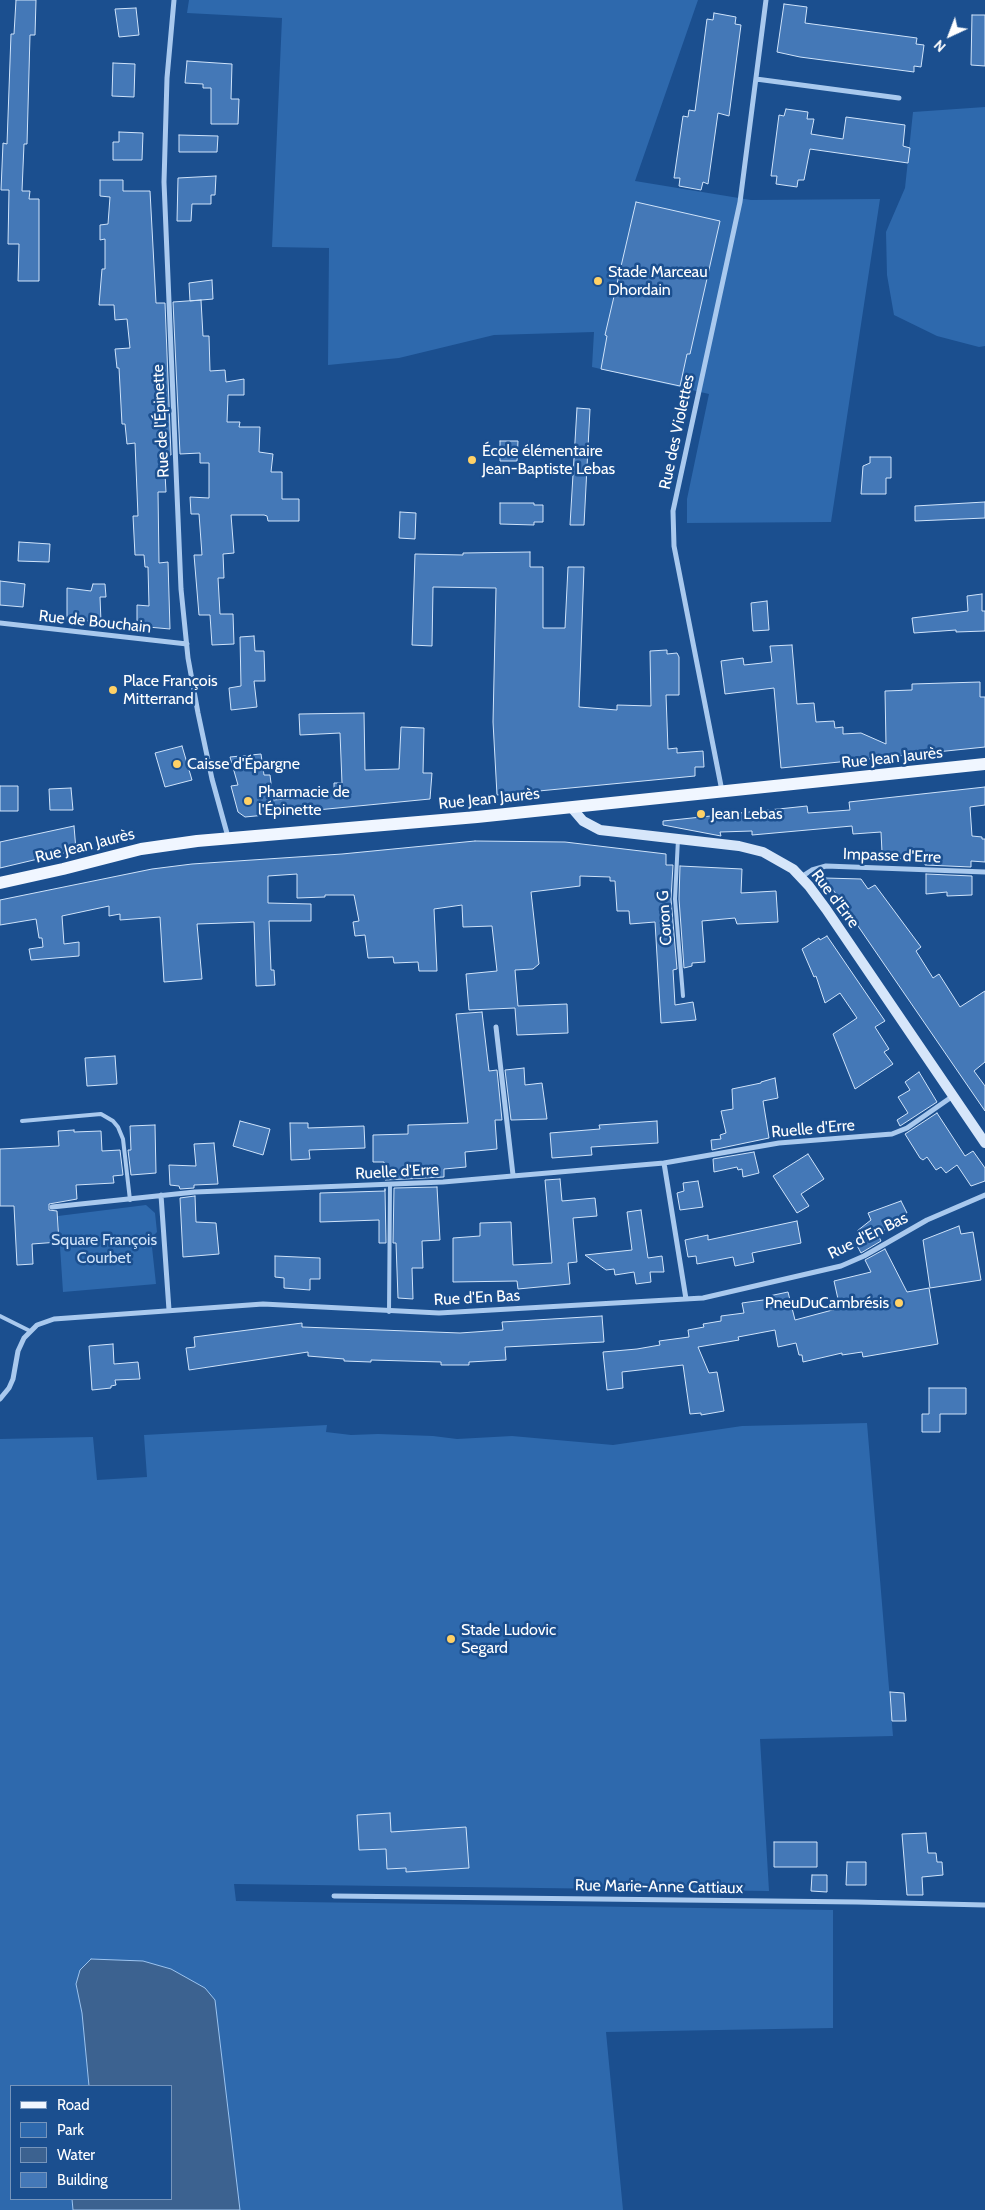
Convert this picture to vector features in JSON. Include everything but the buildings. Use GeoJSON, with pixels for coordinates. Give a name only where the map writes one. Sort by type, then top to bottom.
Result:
{"type":"FeatureCollection","features":[{"type":"Feature","properties":{"kind":"main road","name":"Rue Jean Jaurès"},"geometry":{"type":"LineString","coordinates":[[0,883],[141,849],[228,837],[384,826],[985,764]]}},
{"type":"Feature","properties":{"kind":"street","name":"Rue de l'Épinette"},"geometry":{"type":"LineString","coordinates":[[174,0],[167,78],[164,191],[181,589],[187,644],[209,766],[228,837]]}},
{"type":"Feature","properties":{"kind":"street","name":"Rue des Violettes"},"geometry":{"type":"LineString","coordinates":[[722,791],[674,546],[674,502],[740,202],[766,0]]}},
{"type":"Feature","properties":{"kind":"street"},"geometry":{"type":"LineString","coordinates":[[756,79],[899,98]]}},
{"type":"Feature","properties":{"kind":"street","name":"Rue de Bouchain"},"geometry":{"type":"LineString","coordinates":[[0,624],[187,644]]}},
{"type":"Feature","properties":{"kind":"street","name":"Rue d'Erre"},"geometry":{"type":"LineString","coordinates":[[571,807],[583,821],[600,830],[678,837],[757,850],[784,863],[800,877],[826,909],[985,1143]]}},
{"type":"Feature","properties":{"kind":"street","name":"Impasse d'Erre"},"geometry":{"type":"LineString","coordinates":[[800,877],[812,870],[826,866],[985,872]]}},
{"type":"Feature","properties":{"kind":"street"},"geometry":{"type":"LineString","coordinates":[[496,1027],[513,1176]]}},
{"type":"Feature","properties":{"kind":"street","name":"Ruelle d'Erre"},"geometry":{"type":"LineString","coordinates":[[52,1207],[195,1192],[443,1182],[664,1163],[778,1143],[892,1134],[908,1128],[953,1096]]}},
{"type":"Feature","properties":{"kind":"street"},"geometry":{"type":"LineString","coordinates":[[664,1163],[686,1299]]}},
{"type":"Feature","properties":{"kind":"street"},"geometry":{"type":"LineString","coordinates":[[161,1195],[169,1310]]}},
{"type":"Feature","properties":{"kind":"street","name":"Rue d'En Bas"},"geometry":{"type":"LineString","coordinates":[[30,1331],[54,1319],[263,1304],[389,1312],[446,1313],[686,1299],[730,1293],[841,1266],[864,1256],[927,1220],[985,1195]]}},
{"type":"Feature","properties":{"kind":"street"},"geometry":{"type":"LineString","coordinates":[[0,1399],[9,1388],[20,1345],[30,1331]]}},
{"type":"Feature","properties":{"kind":"street","name":"Rue Marie-Anne Cattiaux"},"geometry":{"type":"LineString","coordinates":[[334,1896],[985,1905]]}},
{"type":"Feature","properties":{"kind":"lane","name":"Coron G"},"geometry":{"type":"LineString","coordinates":[[678,837],[675,899],[683,996]]}},
{"type":"Feature","properties":{"kind":"lane"},"geometry":{"type":"LineString","coordinates":[[22,1121],[100,1114],[113,1121],[123,1139],[130,1200]]}},
{"type":"Feature","properties":{"kind":"lane"},"geometry":{"type":"LineString","coordinates":[[389,1312],[390,1185]]}},
{"type":"Feature","properties":{"kind":"lane"},"geometry":{"type":"LineString","coordinates":[[0,1316],[30,1331]]}},
{"type":"Feature","properties":{"kind":"green space","name":"Stade Marceau Dhordain"},"geometry":{"type":"Polygon","coordinates":[[[189,0],[698,0],[635,181],[751,200],[880,199],[831,522],[687,523],[687,499],[709,394],[592,367],[594,332],[494,335],[399,358],[328,365],[329,248],[272,247],[282,18],[187,13],[189,0]]]}},
{"type":"Feature","properties":{"kind":"green space"},"geometry":{"type":"Polygon","coordinates":[[[985,107],[985,346],[979,347],[937,336],[894,315],[887,275],[886,232],[905,188],[913,112],[985,107]]]}},
{"type":"Feature","properties":{"kind":"green space","name":"Square François Courbet"},"geometry":{"type":"Polygon","coordinates":[[[146,1205],[155,1213],[157,1232],[151,1238],[156,1284],[63,1292],[58,1216],[146,1205]]]}},
{"type":"Feature","properties":{"kind":"green space"},"geometry":{"type":"Polygon","coordinates":[[[867,1423],[893,1736],[760,1739],[769,1891],[234,1884],[236,1901],[833,1910],[833,2028],[606,2032],[623,2210],[240,2210],[215,2000],[205,1988],[171,1969],[143,1961],[76,1984],[82,2013],[89,2085],[10,2085],[10,2200],[72,2200],[73,2210],[0,2210],[0,1439],[93,1437],[97,1480],[147,1477],[144,1435],[327,1425],[326,1432],[351,1435],[433,1436],[457,1439],[512,1436],[613,1445],[742,1426],[867,1423]]]}},
{"type":"Feature","properties":{"kind":"water"},"geometry":{"type":"Polygon","coordinates":[[[91,1959],[143,1961],[171,1969],[205,1988],[215,2000],[240,2210],[73,2210],[72,2200],[172,2200],[172,2085],[89,2085],[82,2013],[76,1984],[80,1970],[91,1959]]]}},
{"type":"Feature","properties":{"kind":"place","name":"Stade Marceau Dhordain"},"geometry":{"type":"Point","coordinates":[598,281]}},
{"type":"Feature","properties":{"kind":"place","name":"École élémentaire Jean-Baptiste Lebas"},"geometry":{"type":"Point","coordinates":[472,460]}},
{"type":"Feature","properties":{"kind":"place","name":"Place François Mitterrand"},"geometry":{"type":"Point","coordinates":[113,690]}},
{"type":"Feature","properties":{"kind":"place","name":"Caisse d'Épargne"},"geometry":{"type":"Point","coordinates":[177,764]}},
{"type":"Feature","properties":{"kind":"place","name":"Pharmacie de l'Épinette"},"geometry":{"type":"Point","coordinates":[248,801]}},
{"type":"Feature","properties":{"kind":"place","name":"Jean Lebas"},"geometry":{"type":"Point","coordinates":[701,814]}},
{"type":"Feature","properties":{"kind":"place","name":"PneuDuCambrésis"},"geometry":{"type":"Point","coordinates":[899,1303]}},
{"type":"Feature","properties":{"kind":"place","name":"Stade Ludovic Segard"},"geometry":{"type":"Point","coordinates":[451,1639]}}]}
